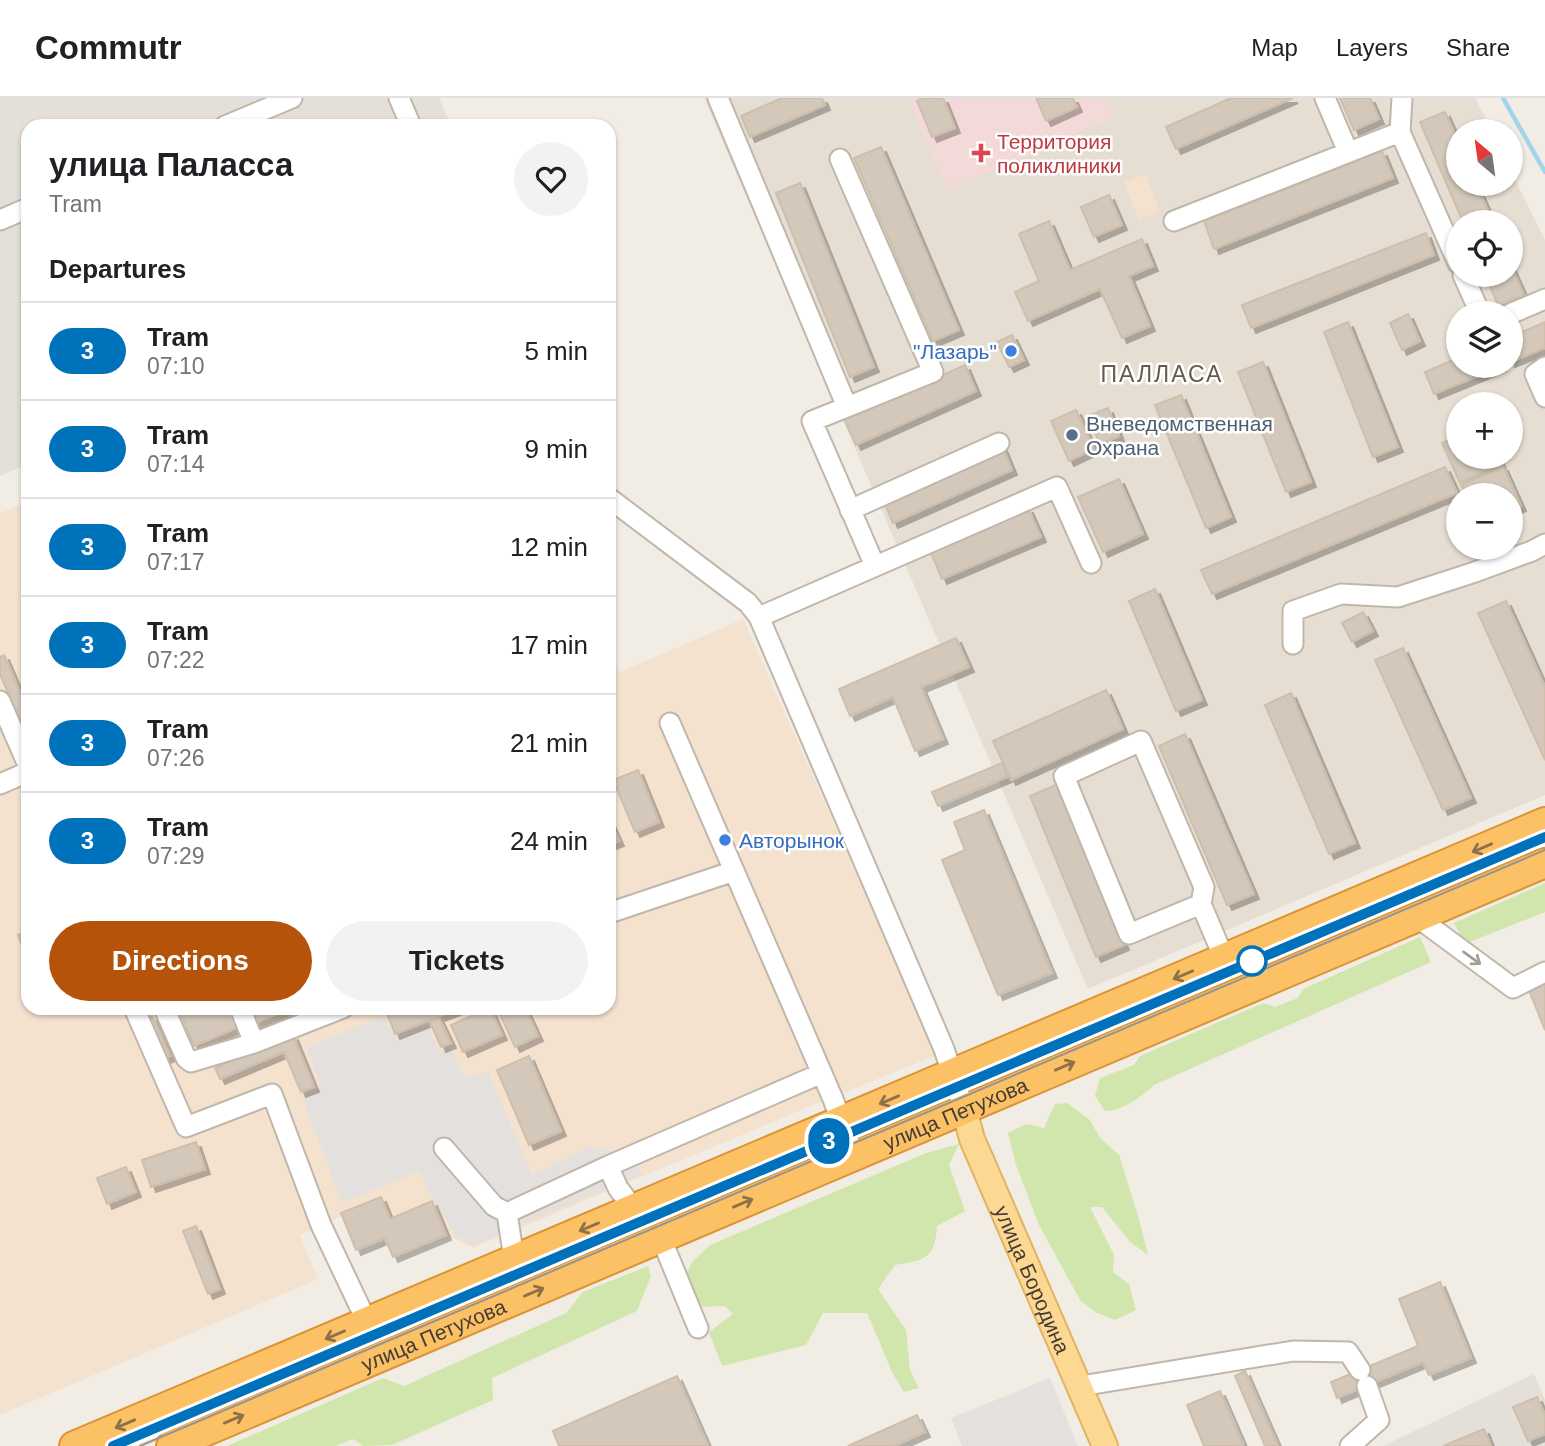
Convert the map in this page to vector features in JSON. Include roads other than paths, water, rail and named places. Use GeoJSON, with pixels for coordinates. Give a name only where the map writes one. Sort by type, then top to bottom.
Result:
{"type":"FeatureCollection","features":[{"type":"Feature","properties":{"kind":"highway","name":"улица Петухова"},"geometry":{"type":"LineString","coordinates":[[74,1446],[1545,822]]}},
{"type":"Feature","properties":{"kind":"highway","name":"улица Петухова"},"geometry":{"type":"LineString","coordinates":[[172,1446],[1545,863]]}},
{"type":"Feature","properties":{"kind":"main road","name":"улица Бородина"},"geometry":{"type":"LineString","coordinates":[[964,1110],[972,1139],[1105,1446]]}},
{"type":"Feature","properties":{"kind":"street"},"geometry":{"type":"LineString","coordinates":[[242,119],[292,98]]}},
{"type":"Feature","properties":{"kind":"street"},"geometry":{"type":"LineString","coordinates":[[399,98],[408,119]]}},
{"type":"Feature","properties":{"kind":"street"},"geometry":{"type":"LineString","coordinates":[[718,98],[847,407]]}},
{"type":"Feature","properties":{"kind":"street"},"geometry":{"type":"LineString","coordinates":[[1325,98],[1348,152]]}},
{"type":"Feature","properties":{"kind":"street"},"geometry":{"type":"LineString","coordinates":[[1402,98],[1400,132],[1446,236]]}},
{"type":"Feature","properties":{"kind":"street"},"geometry":{"type":"LineString","coordinates":[[1174,221],[1400,132]]}},
{"type":"Feature","properties":{"kind":"street"},"geometry":{"type":"LineString","coordinates":[[840,159],[933,372],[812,421],[875,566]]}},
{"type":"Feature","properties":{"kind":"street"},"geometry":{"type":"LineString","coordinates":[[0,220],[21,211]]}},
{"type":"Feature","properties":{"kind":"street"},"geometry":{"type":"LineString","coordinates":[[1523,308],[1545,299]]}},
{"type":"Feature","properties":{"kind":"street"},"geometry":{"type":"LineString","coordinates":[[1545,367],[1535,374],[1545,397]]}},
{"type":"Feature","properties":{"kind":"street"},"geometry":{"type":"LineString","coordinates":[[850,510],[999,443]]}},
{"type":"Feature","properties":{"kind":"street"},"geometry":{"type":"LineString","coordinates":[[759,617],[1057,487],[1091,563]]}},
{"type":"Feature","properties":{"kind":"street"},"geometry":{"type":"LineString","coordinates":[[616,503],[748,603],[759,617],[944,1049],[964,1110]]}},
{"type":"Feature","properties":{"kind":"street"},"geometry":{"type":"LineString","coordinates":[[1293,644],[1293,611],[1341,594],[1398,597],[1475,572],[1545,544]]}},
{"type":"Feature","properties":{"kind":"street"},"geometry":{"type":"LineString","coordinates":[[0,701],[21,749]]}},
{"type":"Feature","properties":{"kind":"street"},"geometry":{"type":"LineString","coordinates":[[670,723],[822,1073],[854,1156]]}},
{"type":"Feature","properties":{"kind":"street"},"geometry":{"type":"LineString","coordinates":[[1201,904],[1129,934],[1063,776],[1142,741],[1204,887],[1201,904],[1224,958]]}},
{"type":"Feature","properties":{"kind":"street"},"geometry":{"type":"LineString","coordinates":[[0,784],[21,775]]}},
{"type":"Feature","properties":{"kind":"street"},"geometry":{"type":"LineString","coordinates":[[616,911],[734,871]]}},
{"type":"Feature","properties":{"kind":"street"},"geometry":{"type":"LineString","coordinates":[[1417,917],[1513,988],[1545,972]]}},
{"type":"Feature","properties":{"kind":"street"},"geometry":{"type":"LineString","coordinates":[[137,1015],[186,1127],[272,1094],[321,1225],[366,1322]]}},
{"type":"Feature","properties":{"kind":"street"},"geometry":{"type":"LineString","coordinates":[[167,1015],[186,1058],[191,1062],[254,1043],[310,1015]]}},
{"type":"Feature","properties":{"kind":"street"},"geometry":{"type":"LineString","coordinates":[[243,1015],[254,1043]]}},
{"type":"Feature","properties":{"kind":"street"},"geometry":{"type":"LineString","coordinates":[[507,1213],[822,1073]]}},
{"type":"Feature","properties":{"kind":"street"},"geometry":{"type":"LineString","coordinates":[[444,1147],[494,1206],[507,1213]]}},
{"type":"Feature","properties":{"kind":"street"},"geometry":{"type":"LineString","coordinates":[[608,1166],[618,1188],[634,1209]]}},
{"type":"Feature","properties":{"kind":"street"},"geometry":{"type":"LineString","coordinates":[[507,1213],[514,1259]]}},
{"type":"Feature","properties":{"kind":"street"},"geometry":{"type":"LineString","coordinates":[[661,1238],[698,1328]]}},
{"type":"Feature","properties":{"kind":"street"},"geometry":{"type":"LineString","coordinates":[[1081,1386],[1293,1352],[1348,1352],[1363,1378],[1379,1420],[1350,1446]]}},
{"type":"Feature","properties":{"kind":"waterway"},"geometry":{"type":"LineString","coordinates":[[1503,98],[1545,172]]}},
{"type":"Feature","properties":{"kind":"tram line"},"geometry":{"type":"LineString","coordinates":[[113,1446],[1545,837]]}},
{"type":"Feature","properties":{"kind":"tram line","name":"3"},"geometry":{"type":"LineString","coordinates":[[113,1446],[1545,837]]}},
{"type":"Feature","properties":{"kind":"tram line"},"geometry":{"type":"LineString","coordinates":[[140,1446],[1545,850]]}},
{"type":"Feature","properties":{"kind":"place","name":"Территория поликлиники"},"geometry":{"type":"Point","coordinates":[981,153]}},
{"type":"Feature","properties":{"kind":"place","name":"\"Лазарь\""},"geometry":{"type":"Point","coordinates":[1011,351]}},
{"type":"Feature","properties":{"kind":"place","name":"Вневедомственная Охрана"},"geometry":{"type":"Point","coordinates":[1072,435]}},
{"type":"Feature","properties":{"kind":"place","name":"Авторынок"},"geometry":{"type":"Point","coordinates":[725,840]}},
{"type":"Feature","properties":{"kind":"district","name":"ПАЛЛАСА"},"geometry":{"type":"Point","coordinates":[1162,374]}}]}
